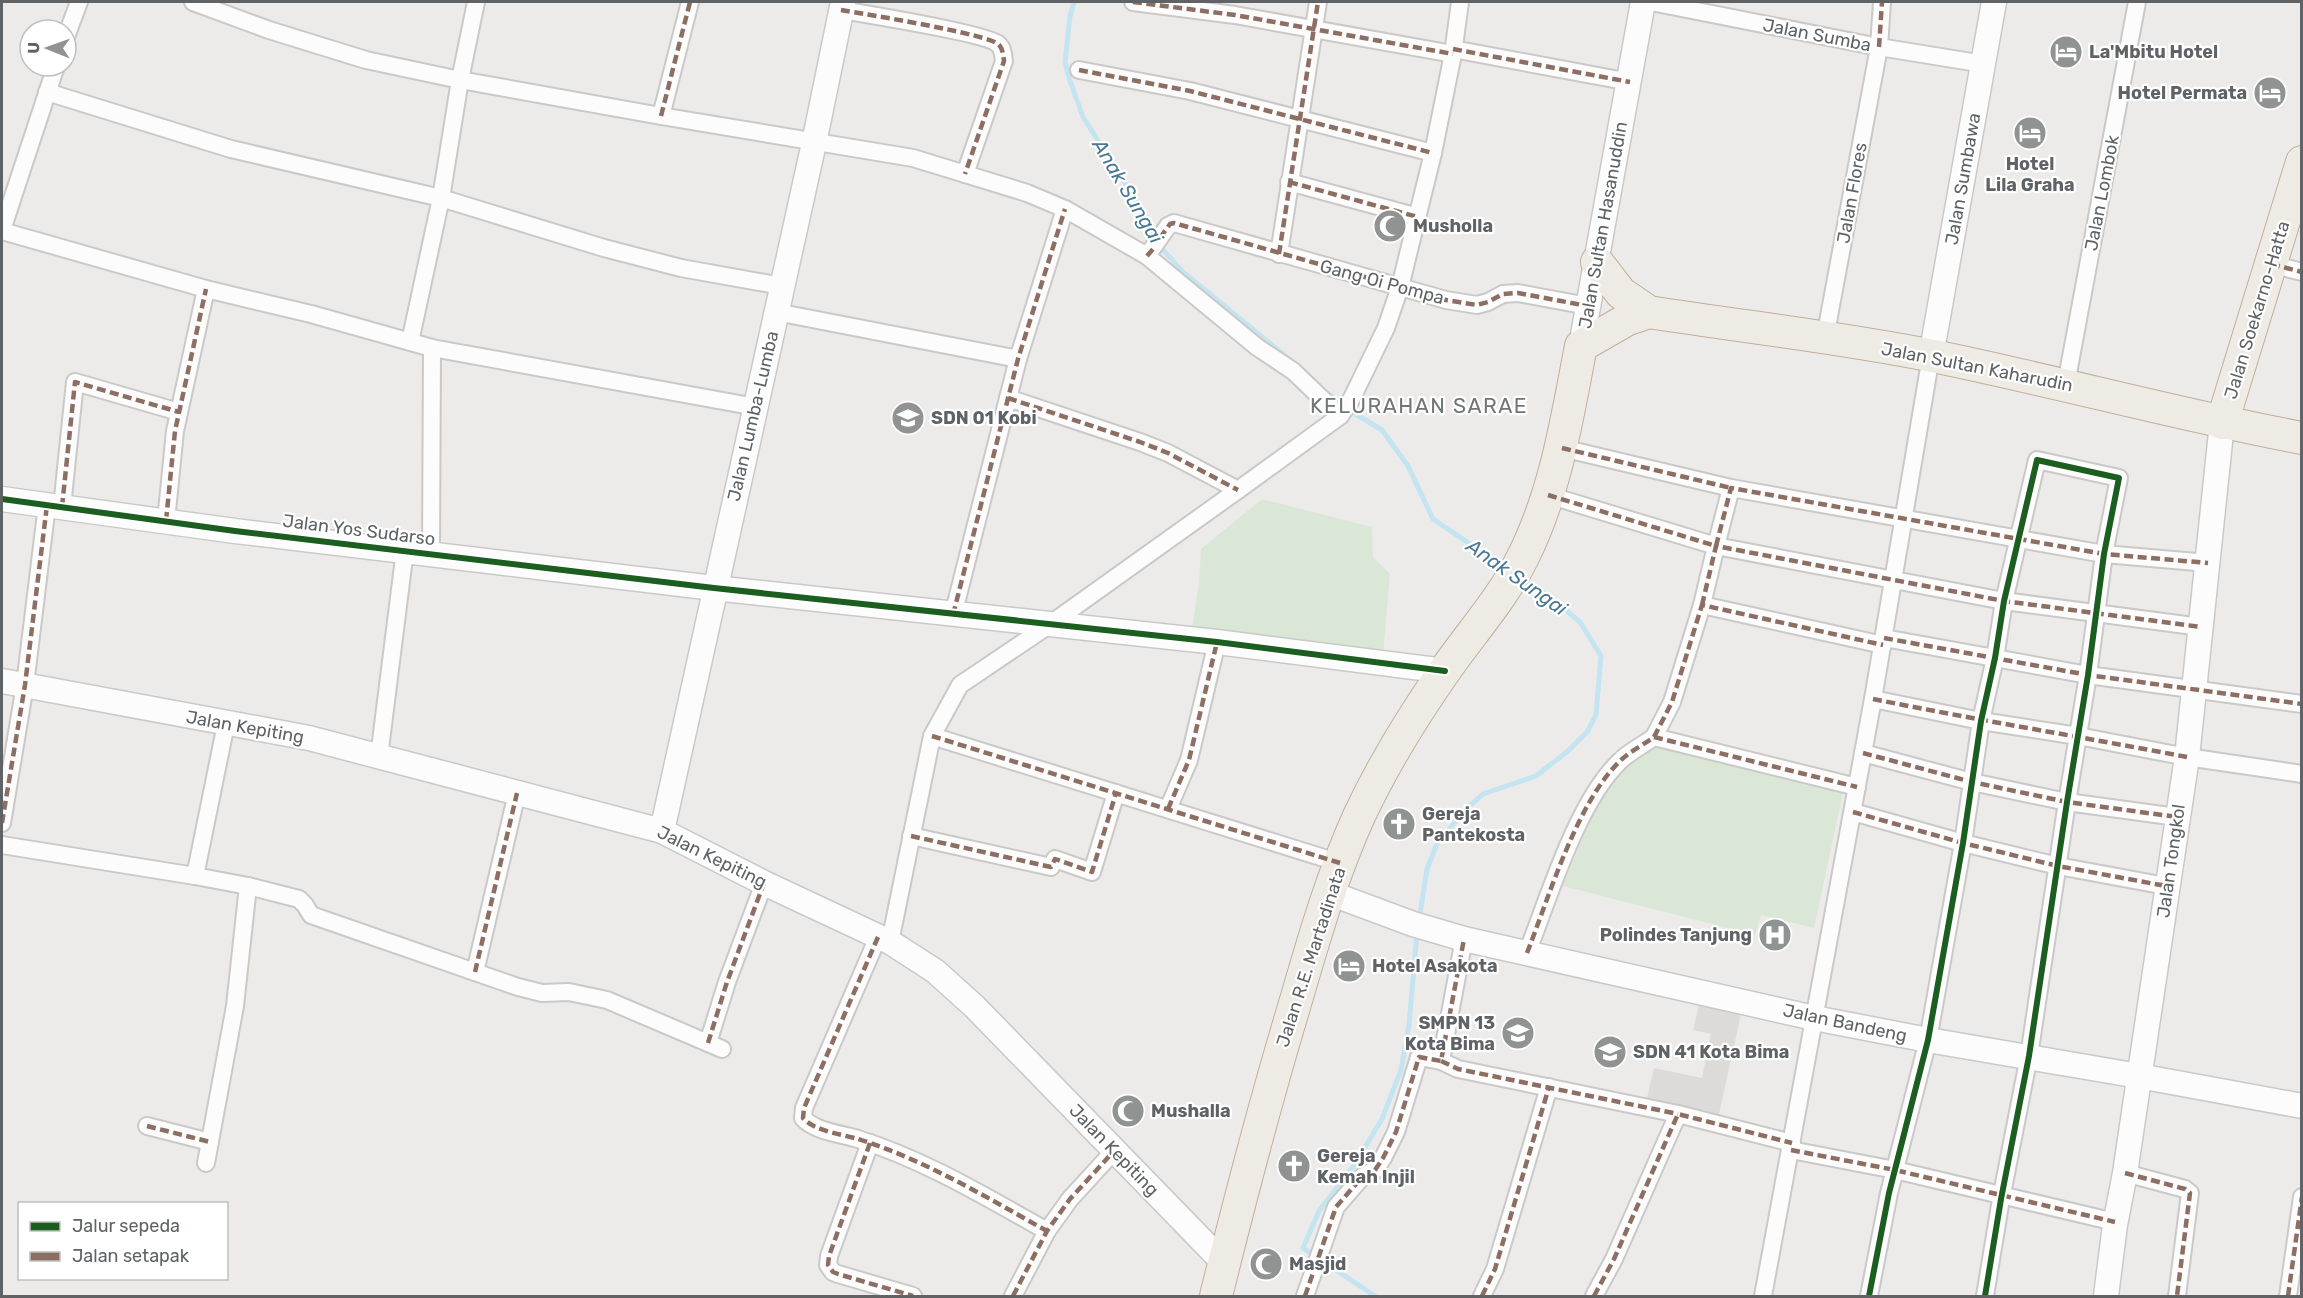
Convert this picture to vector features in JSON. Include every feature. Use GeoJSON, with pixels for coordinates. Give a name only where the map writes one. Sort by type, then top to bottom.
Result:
{"type":"FeatureCollection","features":[{"type":"Feature","properties":{"kind":"highway","name":"Jalan Soekarno-Hatta"},"geometry":{"type":"LineString","coordinates":[[2222,423],[2301,166]]}},
{"type":"Feature","properties":{"kind":"highway","name":"Jalan Sultan Kaharudin"},"geometry":{"type":"LineString","coordinates":[[1597,262],[1621,293],[1649,312],[1931,356],[2066,384],[2222,423],[2301,438]]}},
{"type":"Feature","properties":{"kind":"highway","name":"Jalan Sultan Kaharudin"},"geometry":{"type":"LineString","coordinates":[[1581,345],[1628,319],[1649,312]]}},
{"type":"Feature","properties":{"kind":"highway","name":"Jalan Sultan Hasanuddin"},"geometry":{"type":"LineString","coordinates":[[1548,495],[1562,448],[1581,345]]}},
{"type":"Feature","properties":{"kind":"highway","name":"Jalan R.E. Martadinata"},"geometry":{"type":"LineString","coordinates":[[1216,1296],[1276,1066],[1327,892],[1381,769],[1445,670],[1508,585],[1523,558],[1548,495]]}},
{"type":"Feature","properties":{"kind":"street"},"geometry":{"type":"LineString","coordinates":[[73,18],[79,2]]}},
{"type":"Feature","properties":{"kind":"street"},"geometry":{"type":"LineString","coordinates":[[193,2],[269,30],[366,60],[460,80],[814,143],[913,158],[1027,194],[1154,247],[1257,347],[1293,371],[1341,414]]}},
{"type":"Feature","properties":{"kind":"street"},"geometry":{"type":"LineString","coordinates":[[410,342],[441,198],[460,80],[476,2]]}},
{"type":"Feature","properties":{"kind":"street"},"geometry":{"type":"LineString","coordinates":[[661,116],[690,2]]}},
{"type":"Feature","properties":{"kind":"street"},"geometry":{"type":"LineString","coordinates":[[1133,2],[1235,15],[1629,82]]}},
{"type":"Feature","properties":{"kind":"street"},"geometry":{"type":"LineString","coordinates":[[1279,254],[1318,2]]}},
{"type":"Feature","properties":{"kind":"street"},"geometry":{"type":"LineString","coordinates":[[1047,1231],[922,1163],[870,1143],[812,1125],[806,1122],[802,1114],[884,939],[911,836],[932,736],[960,685],[1049,625],[1238,490],[1341,414],[1352,398],[1386,328],[1400,287],[1433,153],[1460,2]]}},
{"type":"Feature","properties":{"kind":"street","name":"Jalan Sultan Hasanuddin"},"geometry":{"type":"LineString","coordinates":[[1581,345],[1643,2]]}},
{"type":"Feature","properties":{"kind":"street","name":"Jalan Sumba"},"geometry":{"type":"LineString","coordinates":[[1651,2],[1879,48],[1984,64]]}},
{"type":"Feature","properties":{"kind":"street","name":"Jalan Flores"},"geometry":{"type":"LineString","coordinates":[[1825,338],[1879,48],[1882,2]]}},
{"type":"Feature","properties":{"kind":"street","name":"Jalan Sumbawa"},"geometry":{"type":"LineString","coordinates":[[1931,356],[1994,2]]}},
{"type":"Feature","properties":{"kind":"street","name":"Jalan Lombok"},"geometry":{"type":"LineString","coordinates":[[2066,384],[2137,2]]}},
{"type":"Feature","properties":{"kind":"street"},"geometry":{"type":"LineString","coordinates":[[842,6],[969,35],[998,44],[1002,49],[1004,61],[965,174]]}},
{"type":"Feature","properties":{"kind":"street","name":"Jalan Lumba-Lumba"},"geometry":{"type":"LineString","coordinates":[[662,831],[814,143],[842,6]]}},
{"type":"Feature","properties":{"kind":"street"},"geometry":{"type":"LineString","coordinates":[[1079,70],[1190,92],[1433,153]]}},
{"type":"Feature","properties":{"kind":"street"},"geometry":{"type":"LineString","coordinates":[[52,78],[2,230],[206,289],[311,314],[432,348],[756,407]]}},
{"type":"Feature","properties":{"kind":"street"},"geometry":{"type":"LineString","coordinates":[[47,92],[231,149],[441,198],[604,248],[681,268],[782,286]]}},
{"type":"Feature","properties":{"kind":"street"},"geometry":{"type":"LineString","coordinates":[[1289,182],[1418,217]]}},
{"type":"Feature","properties":{"kind":"street"},"geometry":{"type":"LineString","coordinates":[[953,615],[1018,359],[1065,209]]}},
{"type":"Feature","properties":{"kind":"street","name":"Gang Oi Pompa"},"geometry":{"type":"LineString","coordinates":[[1154,247],[1170,224],[1178,224],[1446,300],[1477,305],[1503,294],[1518,293],[1588,306]]}},
{"type":"Feature","properties":{"kind":"street"},"geometry":{"type":"LineString","coordinates":[[2271,264],[2301,272]]}},
{"type":"Feature","properties":{"kind":"street"},"geometry":{"type":"LineString","coordinates":[[166,521],[175,431],[206,289]]}},
{"type":"Feature","properties":{"kind":"street"},"geometry":{"type":"LineString","coordinates":[[776,312],[1018,359]]}},
{"type":"Feature","properties":{"kind":"street"},"geometry":{"type":"LineString","coordinates":[[431,554],[432,348]]}},
{"type":"Feature","properties":{"kind":"street"},"geometry":{"type":"LineString","coordinates":[[1763,1296],[1884,641],[1931,356]]}},
{"type":"Feature","properties":{"kind":"street"},"geometry":{"type":"LineString","coordinates":[[2,823],[13,683],[54,506],[75,382],[179,412]]}},
{"type":"Feature","properties":{"kind":"street"},"geometry":{"type":"LineString","coordinates":[[1008,398],[1168,453],[1238,490]]}},
{"type":"Feature","properties":{"kind":"street","name":"Jalan Tongkol"},"geometry":{"type":"LineString","coordinates":[[2106,1296],[2115,1222],[2125,1173],[2187,757],[2222,423]]}},
{"type":"Feature","properties":{"kind":"street"},"geometry":{"type":"LineString","coordinates":[[1562,448],[1731,488],[2017,540],[2104,554],[2208,562]]}},
{"type":"Feature","properties":{"kind":"street"},"geometry":{"type":"LineString","coordinates":[[1869,1296],[1895,1170],[1928,1040],[1963,843],[1981,721],[2017,540],[2037,460],[2119,478],[2104,554],[2088,675],[2029,1056],[1985,1296]]}},
{"type":"Feature","properties":{"kind":"street"},"geometry":{"type":"LineString","coordinates":[[1527,953],[1568,848],[1593,796],[1620,760],[1654,737],[1672,702],[1702,605],[1731,488]]}},
{"type":"Feature","properties":{"kind":"street"},"geometry":{"type":"LineString","coordinates":[[1548,495],[1716,546],[1894,582],[2004,601],[2201,627]]}},
{"type":"Feature","properties":{"kind":"street","name":"Jalan Yos Sudarso"},"geometry":{"type":"LineString","coordinates":[[2,499],[714,588],[1216,642],[1445,670]]}},
{"type":"Feature","properties":{"kind":"street"},"geometry":{"type":"LineString","coordinates":[[379,757],[405,550]]}},
{"type":"Feature","properties":{"kind":"street"},"geometry":{"type":"LineString","coordinates":[[1702,605],[1884,641],[2088,675],[2301,704]]}},
{"type":"Feature","properties":{"kind":"street"},"geometry":{"type":"LineString","coordinates":[[1168,809],[1189,760],[1216,642]]}},
{"type":"Feature","properties":{"kind":"street","name":"Jalan Kepiting"},"geometry":{"type":"LineString","coordinates":[[13,683],[309,738],[662,831],[764,883],[884,939],[935,971],[975,1007],[1224,1263]]}},
{"type":"Feature","properties":{"kind":"street"},"geometry":{"type":"LineString","coordinates":[[1873,699],[1981,721],[2078,736],[2187,757],[2301,774]]}},
{"type":"Feature","properties":{"kind":"street"},"geometry":{"type":"LineString","coordinates":[[195,876],[226,724]]}},
{"type":"Feature","properties":{"kind":"street"},"geometry":{"type":"LineString","coordinates":[[932,736],[1340,863]]}},
{"type":"Feature","properties":{"kind":"street"},"geometry":{"type":"LineString","coordinates":[[1654,737],[1857,787]]}},
{"type":"Feature","properties":{"kind":"street"},"geometry":{"type":"LineString","coordinates":[[1863,753],[1972,782],[2067,802],[2177,818]]}},
{"type":"Feature","properties":{"kind":"street"},"geometry":{"type":"LineString","coordinates":[[475,972],[517,793]]}},
{"type":"Feature","properties":{"kind":"street"},"geometry":{"type":"LineString","coordinates":[[911,836],[1051,867],[1055,859],[1092,872],[1116,793]]}},
{"type":"Feature","properties":{"kind":"street"},"geometry":{"type":"LineString","coordinates":[[1853,812],[1963,843],[2058,866],[2166,886]]}},
{"type":"Feature","properties":{"kind":"street"},"geometry":{"type":"LineString","coordinates":[[2,845],[195,876],[299,899],[310,915],[542,993],[569,992],[607,1000],[715,1047],[727,981],[764,883]]}},
{"type":"Feature","properties":{"kind":"street"},"geometry":{"type":"LineString","coordinates":[[206,1163],[235,1006],[248,886]]}},
{"type":"Feature","properties":{"kind":"street","name":"Jalan Bandeng"},"geometry":{"type":"LineString","coordinates":[[1327,892],[1464,939],[1814,1018],[2301,1106]]}},
{"type":"Feature","properties":{"kind":"street"},"geometry":{"type":"LineString","coordinates":[[1441,1061],[1464,939]]}},
{"type":"Feature","properties":{"kind":"street"},"geometry":{"type":"LineString","coordinates":[[1305,1296],[1336,1207],[1362,1177],[1375,1170],[1392,1140],[1419,1057],[1441,1061],[1458,1069],[1678,1114],[1791,1147],[2115,1222]]}},
{"type":"Feature","properties":{"kind":"street"},"geometry":{"type":"LineString","coordinates":[[1482,1296],[1498,1259],[1549,1087]]}},
{"type":"Feature","properties":{"kind":"street"},"geometry":{"type":"LineString","coordinates":[[1594,1296],[1614,1259],[1678,1114]]}},
{"type":"Feature","properties":{"kind":"street"},"geometry":{"type":"LineString","coordinates":[[147,1126],[210,1142]]}},
{"type":"Feature","properties":{"kind":"street"},"geometry":{"type":"LineString","coordinates":[[870,1143],[828,1264],[833,1272],[838,1274],[914,1296]]}},
{"type":"Feature","properties":{"kind":"street"},"geometry":{"type":"LineString","coordinates":[[1013,1296],[1047,1231],[1070,1199],[1114,1151]]}},
{"type":"Feature","properties":{"kind":"street"},"geometry":{"type":"LineString","coordinates":[[2125,1173],[2190,1192],[2177,1296]]}},
{"type":"Feature","properties":{"kind":"street"},"geometry":{"type":"LineString","coordinates":[[2288,1296],[2301,1208]]}},
{"type":"Feature","properties":{"kind":"shaded area"},"geometry":{"type":"Polygon","coordinates":[[[1699,1005],[1741,1014],[1719,1114],[1647,1098],[1654,1068],[1702,1078],[1711,1034],[1693,1030],[1699,1005]]]}},
{"type":"Feature","properties":{"kind":"green space"},"geometry":{"type":"Polygon","coordinates":[[[1262,499],[1372,527],[1373,557],[1390,574],[1383,655],[1191,636],[1201,549],[1262,499]]]}},
{"type":"Feature","properties":{"kind":"green space"},"geometry":{"type":"Polygon","coordinates":[[[1658,745],[1844,788],[1814,928],[1761,915],[1755,935],[1563,886],[1598,799],[1619,770],[1658,745]]]}},
{"type":"Feature","properties":{"kind":"waterway","name":"Anak Sungai"},"geometry":{"type":"LineString","coordinates":[[1074,2],[1070,16],[1065,62],[1070,81],[1083,117],[1149,221],[1154,240],[1183,272],[1294,363]]}},
{"type":"Feature","properties":{"kind":"waterway","name":"Anak Sungai"},"geometry":{"type":"LineString","coordinates":[[1330,395],[1349,410],[1382,430],[1408,466],[1433,519],[1507,569]]}},
{"type":"Feature","properties":{"kind":"waterway","name":"Anak Sungai"},"geometry":{"type":"LineString","coordinates":[[1419,921],[1427,869],[1437,844],[1465,810],[1483,794],[1536,776],[1568,751],[1587,732],[1596,715],[1601,656],[1580,622],[1550,597],[1522,579]]}},
{"type":"Feature","properties":{"kind":"waterway","name":"Anak Sungai"},"geometry":{"type":"LineString","coordinates":[[1375,1296],[1303,1248],[1319,1211],[1355,1164],[1382,1119],[1401,1070],[1409,1025],[1417,933]]}},
{"type":"Feature","properties":{"kind":"marked path"},"geometry":{"type":"LineString","coordinates":[[661,116],[690,2]]}},
{"type":"Feature","properties":{"kind":"marked path"},"geometry":{"type":"LineString","coordinates":[[1133,2],[1235,15],[1453,54]]}},
{"type":"Feature","properties":{"kind":"marked path"},"geometry":{"type":"LineString","coordinates":[[1279,254],[1318,2]]}},
{"type":"Feature","properties":{"kind":"marked path"},"geometry":{"type":"LineString","coordinates":[[1879,47],[1882,2]]}},
{"type":"Feature","properties":{"kind":"marked path"},"geometry":{"type":"LineString","coordinates":[[841,10],[950,30],[989,40],[1000,46],[1004,61],[965,174]]}},
{"type":"Feature","properties":{"kind":"marked path"},"geometry":{"type":"LineString","coordinates":[[1453,49],[1630,82]]}},
{"type":"Feature","properties":{"kind":"marked path"},"geometry":{"type":"LineString","coordinates":[[1079,70],[1190,91],[1433,153]]}},
{"type":"Feature","properties":{"kind":"marked path"},"geometry":{"type":"LineString","coordinates":[[1289,182],[1418,217]]}},
{"type":"Feature","properties":{"kind":"marked path"},"geometry":{"type":"LineString","coordinates":[[953,615],[1018,359],[1065,209]]}},
{"type":"Feature","properties":{"kind":"marked path"},"geometry":{"type":"LineString","coordinates":[[1160,238],[1170,224],[1174,223],[1446,300],[1477,305],[1503,294],[1518,293],[1588,306]]}},
{"type":"Feature","properties":{"kind":"marked path"},"geometry":{"type":"LineString","coordinates":[[1147,256],[1153,249]]}},
{"type":"Feature","properties":{"kind":"marked path"},"geometry":{"type":"LineString","coordinates":[[2271,264],[2302,272]]}},
{"type":"Feature","properties":{"kind":"marked path"},"geometry":{"type":"LineString","coordinates":[[166,521],[175,431],[206,289]]}},
{"type":"Feature","properties":{"kind":"marked path"},"geometry":{"type":"LineString","coordinates":[[62,507],[75,382],[179,412]]}},
{"type":"Feature","properties":{"kind":"marked path"},"geometry":{"type":"LineString","coordinates":[[1008,398],[1168,453],[1238,490]]}},
{"type":"Feature","properties":{"kind":"marked path"},"geometry":{"type":"LineString","coordinates":[[1562,448],[1731,488]]}},
{"type":"Feature","properties":{"kind":"marked path"},"geometry":{"type":"LineString","coordinates":[[1548,495],[1716,546],[1731,488],[2104,554],[2208,563]]}},
{"type":"Feature","properties":{"kind":"marked path"},"geometry":{"type":"LineString","coordinates":[[2,823],[25,685],[47,505]]}},
{"type":"Feature","properties":{"kind":"marked path"},"geometry":{"type":"LineString","coordinates":[[1702,605],[1716,546],[2004,601],[2201,627]]}},
{"type":"Feature","properties":{"kind":"marked path"},"geometry":{"type":"LineString","coordinates":[[1654,737],[1672,702],[1702,605],[1883,645]]}},
{"type":"Feature","properties":{"kind":"marked path"},"geometry":{"type":"LineString","coordinates":[[1884,638],[2088,675],[2302,704]]}},
{"type":"Feature","properties":{"kind":"marked path"},"geometry":{"type":"LineString","coordinates":[[1168,809],[1189,760],[1217,642]]}},
{"type":"Feature","properties":{"kind":"marked path"},"geometry":{"type":"LineString","coordinates":[[1873,699],[2187,757]]}},
{"type":"Feature","properties":{"kind":"marked path"},"geometry":{"type":"LineString","coordinates":[[932,736],[1340,863]]}},
{"type":"Feature","properties":{"kind":"marked path"},"geometry":{"type":"LineString","coordinates":[[1527,953],[1566,851],[1590,800],[1620,761],[1654,737],[1857,787]]}},
{"type":"Feature","properties":{"kind":"marked path"},"geometry":{"type":"LineString","coordinates":[[1863,753],[1972,782],[2067,802],[2177,817]]}},
{"type":"Feature","properties":{"kind":"marked path"},"geometry":{"type":"LineString","coordinates":[[475,972],[517,793]]}},
{"type":"Feature","properties":{"kind":"marked path"},"geometry":{"type":"LineString","coordinates":[[911,836],[1051,867],[1055,859],[1092,872],[1116,793]]}},
{"type":"Feature","properties":{"kind":"marked path"},"geometry":{"type":"LineString","coordinates":[[1853,812],[1963,843],[2058,866],[2166,886]]}},
{"type":"Feature","properties":{"kind":"marked path"},"geometry":{"type":"LineString","coordinates":[[708,1043],[727,982],[764,883]]}},
{"type":"Feature","properties":{"kind":"marked path"},"geometry":{"type":"LineString","coordinates":[[878,937],[804,1108],[803,1118],[821,1129],[858,1139],[931,1168],[1047,1231]]}},
{"type":"Feature","properties":{"kind":"marked path"},"geometry":{"type":"LineString","coordinates":[[1305,1296],[1336,1207],[1362,1177],[1375,1170],[1396,1132],[1419,1057],[1441,1061],[1464,939]]}},
{"type":"Feature","properties":{"kind":"marked path"},"geometry":{"type":"LineString","coordinates":[[1441,1061],[1458,1069],[1678,1114]]}},
{"type":"Feature","properties":{"kind":"marked path"},"geometry":{"type":"LineString","coordinates":[[1482,1296],[1495,1269],[1549,1087]]}},
{"type":"Feature","properties":{"kind":"marked path"},"geometry":{"type":"LineString","coordinates":[[1594,1296],[1614,1259],[1678,1114],[1792,1143]]}},
{"type":"Feature","properties":{"kind":"marked path"},"geometry":{"type":"LineString","coordinates":[[147,1126],[210,1142]]}},
{"type":"Feature","properties":{"kind":"marked path"},"geometry":{"type":"LineString","coordinates":[[870,1143],[829,1256],[828,1265],[833,1272],[838,1274],[913,1296]]}},
{"type":"Feature","properties":{"kind":"marked path"},"geometry":{"type":"LineString","coordinates":[[1791,1150],[1895,1170],[2115,1222]]}},
{"type":"Feature","properties":{"kind":"marked path"},"geometry":{"type":"LineString","coordinates":[[1013,1296],[1047,1231],[1070,1199],[1114,1151]]}},
{"type":"Feature","properties":{"kind":"marked path"},"geometry":{"type":"LineString","coordinates":[[2125,1173],[2185,1189],[2190,1193],[2177,1296]]}},
{"type":"Feature","properties":{"kind":"marked path"},"geometry":{"type":"LineString","coordinates":[[2288,1296],[2302,1197]]}},
{"type":"Feature","properties":{"kind":"cycle path"},"geometry":{"type":"LineString","coordinates":[[1869,1296],[1889,1193],[1928,1040],[1963,843],[1981,721],[1995,658],[2004,601],[2037,460],[2119,478],[2104,554],[2088,675],[2029,1056],[1985,1296]]}},
{"type":"Feature","properties":{"kind":"cycle path"},"geometry":{"type":"LineString","coordinates":[[2,499],[235,531],[714,588],[1217,642],[1445,671]]}},
{"type":"Feature","properties":{"kind":"place","name":"La'Mbitu Hotel"},"geometry":{"type":"Point","coordinates":[2066,52]}},
{"type":"Feature","properties":{"kind":"place","name":"Hotel Permata"},"geometry":{"type":"Point","coordinates":[2270,93]}},
{"type":"Feature","properties":{"kind":"place","name":"Hotel Lila Graha"},"geometry":{"type":"Point","coordinates":[2030,133]}},
{"type":"Feature","properties":{"kind":"place","name":"Musholla"},"geometry":{"type":"Point","coordinates":[1390,226]}},
{"type":"Feature","properties":{"kind":"place","name":"SDN 01 Kobi"},"geometry":{"type":"Point","coordinates":[908,418]}},
{"type":"Feature","properties":{"kind":"place","name":"Gereja Pantekosta"},"geometry":{"type":"Point","coordinates":[1399,824]}},
{"type":"Feature","properties":{"kind":"place","name":"Polindes Tanjung"},"geometry":{"type":"Point","coordinates":[1775,935]}},
{"type":"Feature","properties":{"kind":"place","name":"Hotel Asakota"},"geometry":{"type":"Point","coordinates":[1349,966]}},
{"type":"Feature","properties":{"kind":"place","name":"SMPN 13 Kota Bima"},"geometry":{"type":"Point","coordinates":[1518,1033]}},
{"type":"Feature","properties":{"kind":"place","name":"SDN 41 Kota Bima"},"geometry":{"type":"Point","coordinates":[1610,1052]}},
{"type":"Feature","properties":{"kind":"place","name":"Mushalla"},"geometry":{"type":"Point","coordinates":[1128,1111]}},
{"type":"Feature","properties":{"kind":"place","name":"Gereja Kemah Injil"},"geometry":{"type":"Point","coordinates":[1294,1166]}},
{"type":"Feature","properties":{"kind":"place","name":"Masjid"},"geometry":{"type":"Point","coordinates":[1266,1264]}},
{"type":"Feature","properties":{"kind":"district","name":"KELURAHAN SARAE"},"geometry":{"type":"Point","coordinates":[1419,405]}}]}
